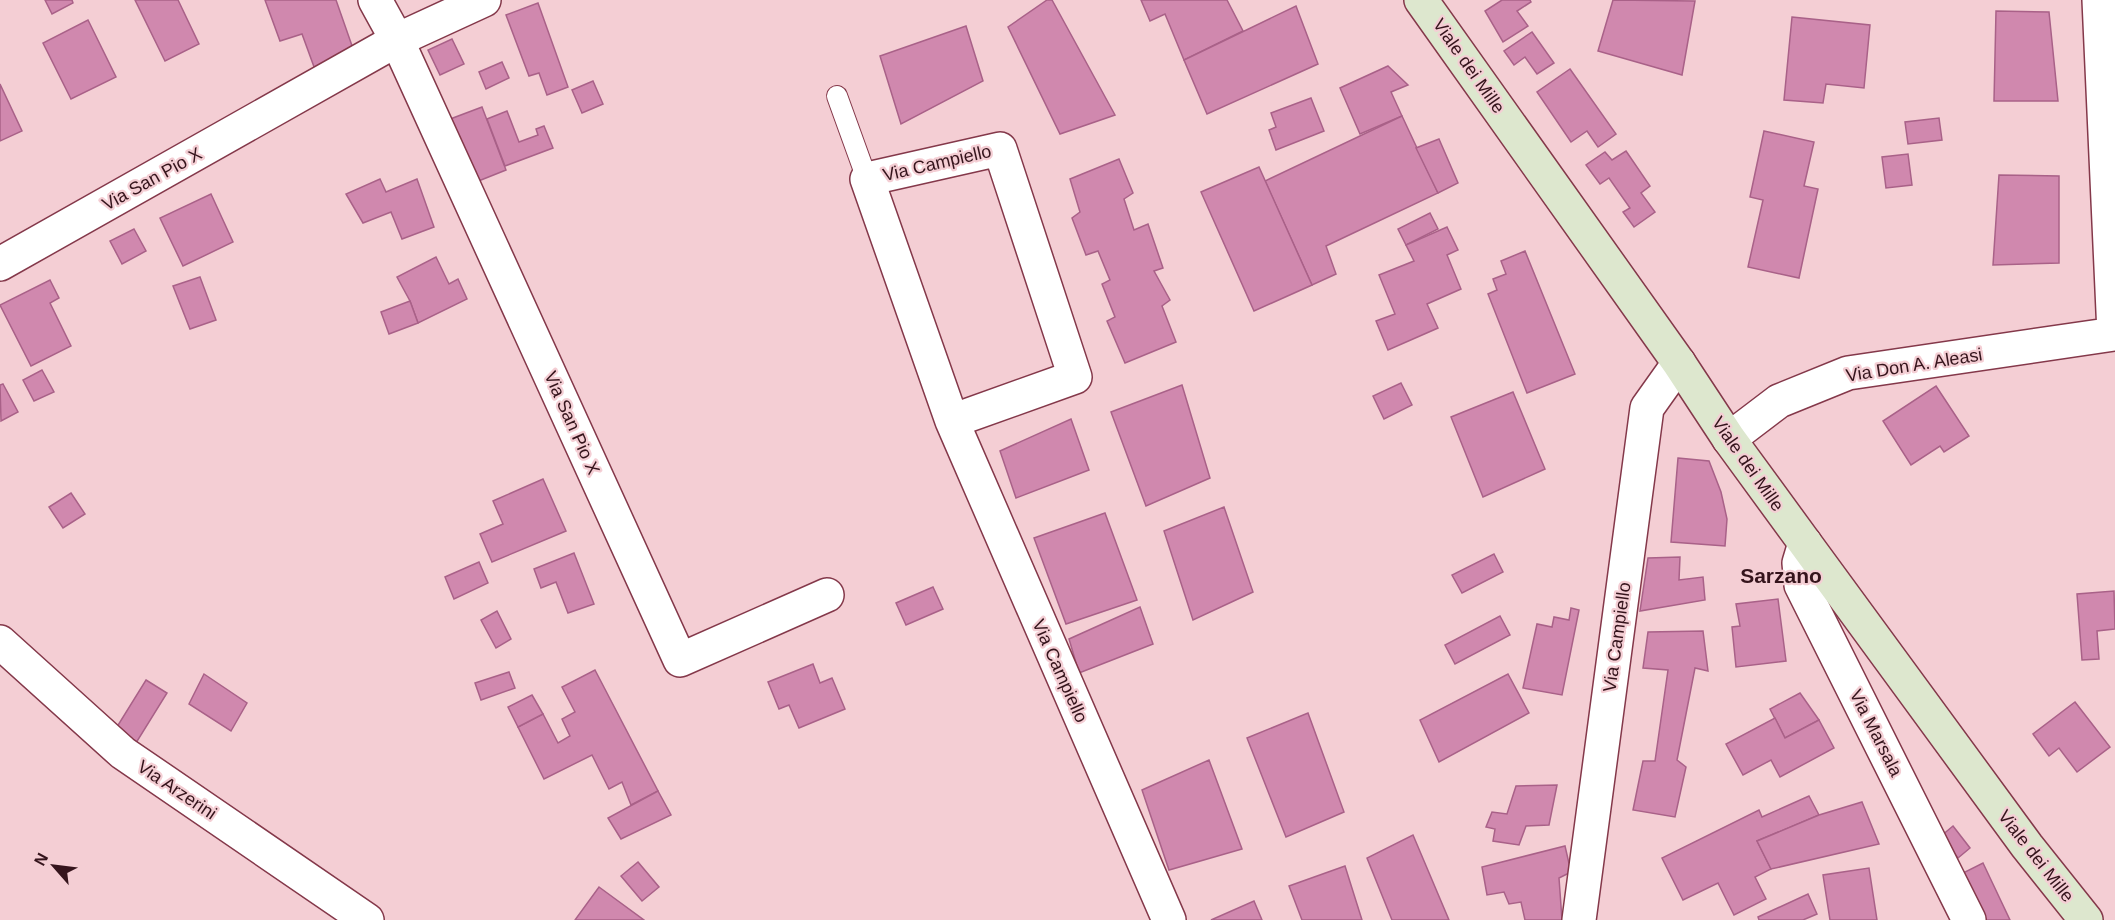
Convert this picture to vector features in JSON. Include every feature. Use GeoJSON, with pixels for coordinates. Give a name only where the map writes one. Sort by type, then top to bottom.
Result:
{"type":"FeatureCollection","features":[{"type":"Feature","properties":{"kind":"main road","name":"Viale dei Mille"},"geometry":{"type":"LineString","coordinates":[[1422,0],[1805,543],[2028,846],[2086,920]]}},
{"type":"Feature","properties":{"kind":"street","name":"Via San Pio X"},"geometry":{"type":"LineString","coordinates":[[375,0],[398,40],[680,660],[827,595]]}},
{"type":"Feature","properties":{"kind":"street","name":"Via San Pio X"},"geometry":{"type":"LineString","coordinates":[[0,264],[398,40],[484,0]]}},
{"type":"Feature","properties":{"kind":"street","name":"Via Don A. Aleasi"},"geometry":{"type":"LineString","coordinates":[[1730,439],[1779,401],[1848,373],[2115,334],[2099,0]]}},
{"type":"Feature","properties":{"kind":"street","name":"Via Campiello"},"geometry":{"type":"LineString","coordinates":[[952,421],[1075,377],[1000,149],[867,179],[952,421],[1169,920]]}},
{"type":"Feature","properties":{"kind":"street","name":"Via Campiello"},"geometry":{"type":"LineString","coordinates":[[1579,920],[1647,408],[1679,363]]}},
{"type":"Feature","properties":{"kind":"street","name":"Via Marsala"},"geometry":{"type":"LineString","coordinates":[[1805,543],[1799,563],[1802,585],[1969,920]]}},
{"type":"Feature","properties":{"kind":"street","name":"Via Arzerini"},"geometry":{"type":"LineString","coordinates":[[0,642],[123,753],[367,920]]}},
{"type":"Feature","properties":{"kind":"lane"},"geometry":{"type":"LineString","coordinates":[[837,96],[867,179]]}},
{"type":"Feature","properties":{"kind":"building"},"geometry":{"type":"Polygon","coordinates":[[[45,0],[72,0],[73,3],[52,14],[45,0]]]}},
{"type":"Feature","properties":{"kind":"building"},"geometry":{"type":"Polygon","coordinates":[[[135,0],[178,0],[199,44],[165,61],[135,0]]]}},
{"type":"Feature","properties":{"kind":"building"},"geometry":{"type":"Polygon","coordinates":[[[265,0],[336,0],[357,60],[317,75],[302,34],[280,41],[265,0]]]}},
{"type":"Feature","properties":{"kind":"building"},"geometry":{"type":"Polygon","coordinates":[[[1047,0],[1052,0],[1115,115],[1060,134],[1008,27],[1047,0]]]}},
{"type":"Feature","properties":{"kind":"building"},"geometry":{"type":"Polygon","coordinates":[[[1141,0],[1227,0],[1243,31],[1184,60],[1165,14],[1150,21],[1141,0]]]}},
{"type":"Feature","properties":{"kind":"building"},"geometry":{"type":"Polygon","coordinates":[[[1502,0],[1530,0],[1531,2],[1517,11],[1528,26],[1503,42],[1485,11],[1502,0]]]}},
{"type":"Feature","properties":{"kind":"building"},"geometry":{"type":"Polygon","coordinates":[[[1613,0],[1695,1],[1682,75],[1598,51],[1613,0]]]}},
{"type":"Feature","properties":{"kind":"building"},"geometry":{"type":"Polygon","coordinates":[[[538,3],[568,87],[547,95],[539,73],[529,76],[506,15],[538,3]]]}},
{"type":"Feature","properties":{"kind":"building"},"geometry":{"type":"Polygon","coordinates":[[[1296,6],[1318,64],[1207,114],[1184,60],[1296,6]]]}},
{"type":"Feature","properties":{"kind":"building"},"geometry":{"type":"Polygon","coordinates":[[[1996,11],[2049,12],[2058,101],[1994,101],[1996,11]]]}},
{"type":"Feature","properties":{"kind":"building"},"geometry":{"type":"Polygon","coordinates":[[[1792,17],[1870,25],[1864,88],[1826,84],[1823,103],[1784,100],[1792,17]]]}},
{"type":"Feature","properties":{"kind":"building"},"geometry":{"type":"Polygon","coordinates":[[[88,20],[116,77],[71,99],[43,43],[88,20]]]}},
{"type":"Feature","properties":{"kind":"building"},"geometry":{"type":"Polygon","coordinates":[[[966,26],[983,81],[901,124],[880,56],[966,26]]]}},
{"type":"Feature","properties":{"kind":"building"},"geometry":{"type":"Polygon","coordinates":[[[1532,32],[1554,63],[1537,74],[1525,57],[1514,65],[1504,51],[1532,32]]]}},
{"type":"Feature","properties":{"kind":"building"},"geometry":{"type":"Polygon","coordinates":[[[452,39],[464,64],[440,75],[428,50],[452,39]]]}},
{"type":"Feature","properties":{"kind":"building"},"geometry":{"type":"Polygon","coordinates":[[[502,62],[509,78],[486,89],[479,72],[502,62]]]}},
{"type":"Feature","properties":{"kind":"building"},"geometry":{"type":"Polygon","coordinates":[[[1388,66],[1408,85],[1391,92],[1402,116],[1360,134],[1340,88],[1388,66]]]}},
{"type":"Feature","properties":{"kind":"building"},"geometry":{"type":"Polygon","coordinates":[[[1570,69],[1616,134],[1598,147],[1587,131],[1571,142],[1537,92],[1570,69]]]}},
{"type":"Feature","properties":{"kind":"building"},"geometry":{"type":"Polygon","coordinates":[[[593,81],[603,104],[582,113],[572,90],[593,81]]]}},
{"type":"Feature","properties":{"kind":"building"},"geometry":{"type":"Polygon","coordinates":[[[0,84],[22,131],[0,141],[0,84]]]}},
{"type":"Feature","properties":{"kind":"building"},"geometry":{"type":"Polygon","coordinates":[[[1311,98],[1324,131],[1276,150],[1269,130],[1276,127],[1271,113],[1311,98]]]}},
{"type":"Feature","properties":{"kind":"building"},"geometry":{"type":"Polygon","coordinates":[[[482,107],[506,170],[476,182],[445,121],[482,107]]]}},
{"type":"Feature","properties":{"kind":"building"},"geometry":{"type":"Polygon","coordinates":[[[507,111],[519,142],[538,135],[536,129],[544,126],[553,148],[505,166],[487,119],[507,111]]]}},
{"type":"Feature","properties":{"kind":"building"},"geometry":{"type":"Polygon","coordinates":[[[1402,116],[1438,193],[1326,246],[1336,274],[1312,285],[1265,181],[1402,116]]]}},
{"type":"Feature","properties":{"kind":"building"},"geometry":{"type":"Polygon","coordinates":[[[1939,118],[1942,140],[1908,144],[1905,122],[1939,118]]]}},
{"type":"Feature","properties":{"kind":"building"},"geometry":{"type":"Polygon","coordinates":[[[1764,131],[1814,142],[1804,186],[1818,189],[1799,278],[1748,267],[1763,200],[1750,197],[1764,131]]]}},
{"type":"Feature","properties":{"kind":"building"},"geometry":{"type":"Polygon","coordinates":[[[1439,139],[1458,183],[1438,193],[1416,148],[1439,139]]]}},
{"type":"Feature","properties":{"kind":"building"},"geometry":{"type":"Polygon","coordinates":[[[1626,151],[1650,186],[1641,193],[1655,212],[1634,227],[1623,212],[1630,208],[1609,178],[1600,184],[1586,165],[1605,152],[1612,160],[1626,151]]]}},
{"type":"Feature","properties":{"kind":"building"},"geometry":{"type":"Polygon","coordinates":[[[1908,154],[1912,185],[1886,188],[1882,157],[1908,154]]]}},
{"type":"Feature","properties":{"kind":"building"},"geometry":{"type":"Polygon","coordinates":[[[1119,159],[1133,193],[1124,199],[1134,230],[1148,224],[1163,268],[1154,271],[1170,300],[1162,306],[1176,342],[1125,363],[1107,321],[1115,317],[1102,284],[1110,280],[1098,251],[1086,255],[1072,218],[1080,212],[1070,179],[1119,159]]]}},
{"type":"Feature","properties":{"kind":"building"},"geometry":{"type":"Polygon","coordinates":[[[1259,167],[1312,285],[1254,311],[1201,192],[1259,167]]]}},
{"type":"Feature","properties":{"kind":"building"},"geometry":{"type":"Polygon","coordinates":[[[1999,175],[2059,176],[2059,263],[1993,265],[1999,175]]]}},
{"type":"Feature","properties":{"kind":"building"},"geometry":{"type":"Polygon","coordinates":[[[380,179],[386,192],[417,179],[434,227],[402,239],[391,212],[363,223],[346,194],[380,179]]]}},
{"type":"Feature","properties":{"kind":"building"},"geometry":{"type":"Polygon","coordinates":[[[211,194],[233,242],[183,266],[160,218],[211,194]]]}},
{"type":"Feature","properties":{"kind":"building"},"geometry":{"type":"Polygon","coordinates":[[[1430,213],[1438,229],[1406,245],[1398,229],[1430,213]]]}},
{"type":"Feature","properties":{"kind":"building"},"geometry":{"type":"Polygon","coordinates":[[[1447,227],[1458,250],[1447,255],[1461,289],[1427,304],[1438,328],[1388,350],[1376,321],[1395,314],[1379,275],[1414,261],[1406,245],[1447,227]]]}},
{"type":"Feature","properties":{"kind":"building"},"geometry":{"type":"Polygon","coordinates":[[[134,229],[146,251],[122,264],[110,241],[134,229]]]}},
{"type":"Feature","properties":{"kind":"building"},"geometry":{"type":"Polygon","coordinates":[[[1525,251],[1575,374],[1527,393],[1488,294],[1497,290],[1493,279],[1506,274],[1501,261],[1525,251]]]}},
{"type":"Feature","properties":{"kind":"building"},"geometry":{"type":"Polygon","coordinates":[[[436,257],[449,284],[458,279],[467,299],[418,323],[410,301],[397,277],[436,257]]]}},
{"type":"Feature","properties":{"kind":"building"},"geometry":{"type":"Polygon","coordinates":[[[200,277],[216,320],[190,329],[173,286],[200,277]]]}},
{"type":"Feature","properties":{"kind":"building"},"geometry":{"type":"Polygon","coordinates":[[[50,280],[59,298],[50,303],[71,346],[31,366],[0,305],[50,280]]]}},
{"type":"Feature","properties":{"kind":"building"},"geometry":{"type":"Polygon","coordinates":[[[410,301],[418,323],[389,334],[381,312],[410,301]]]}},
{"type":"Feature","properties":{"kind":"building"},"geometry":{"type":"Polygon","coordinates":[[[42,370],[54,392],[34,401],[23,380],[42,370]]]}},
{"type":"Feature","properties":{"kind":"building"},"geometry":{"type":"Polygon","coordinates":[[[1401,383],[1412,405],[1384,419],[1373,396],[1401,383]]]}},
{"type":"Feature","properties":{"kind":"building"},"geometry":{"type":"Polygon","coordinates":[[[3,384],[18,412],[1,421],[0,385],[3,384]]]}},
{"type":"Feature","properties":{"kind":"building"},"geometry":{"type":"Polygon","coordinates":[[[1182,385],[1210,478],[1146,506],[1111,412],[1182,385]]]}},
{"type":"Feature","properties":{"kind":"building"},"geometry":{"type":"Polygon","coordinates":[[[1936,386],[1969,436],[1944,452],[1940,446],[1911,465],[1883,421],[1936,386]]]}},
{"type":"Feature","properties":{"kind":"building"},"geometry":{"type":"Polygon","coordinates":[[[1513,392],[1545,469],[1483,497],[1451,417],[1513,392]]]}},
{"type":"Feature","properties":{"kind":"building"},"geometry":{"type":"Polygon","coordinates":[[[1071,419],[1089,470],[1016,498],[1000,451],[1071,419]]]}},
{"type":"Feature","properties":{"kind":"building"},"geometry":{"type":"Polygon","coordinates":[[[1678,458],[1709,461],[1721,492],[1727,519],[1725,546],[1671,542],[1678,458]]]}},
{"type":"Feature","properties":{"kind":"building"},"geometry":{"type":"Polygon","coordinates":[[[543,479],[566,531],[492,562],[480,534],[503,524],[493,501],[543,479]]]}},
{"type":"Feature","properties":{"kind":"building"},"geometry":{"type":"Polygon","coordinates":[[[71,493],[85,514],[63,528],[49,507],[71,493]]]}},
{"type":"Feature","properties":{"kind":"building"},"geometry":{"type":"Polygon","coordinates":[[[1224,507],[1253,592],[1193,620],[1164,531],[1224,507]]]}},
{"type":"Feature","properties":{"kind":"building"},"geometry":{"type":"Polygon","coordinates":[[[1105,513],[1137,600],[1066,624],[1034,538],[1105,513]]]}},
{"type":"Feature","properties":{"kind":"building"},"geometry":{"type":"Polygon","coordinates":[[[574,553],[594,604],[568,613],[556,582],[541,588],[534,569],[574,553]]]}},
{"type":"Feature","properties":{"kind":"building"},"geometry":{"type":"Polygon","coordinates":[[[1494,554],[1503,572],[1462,593],[1452,575],[1494,554]]]}},
{"type":"Feature","properties":{"kind":"building"},"geometry":{"type":"Polygon","coordinates":[[[1680,557],[1679,580],[1703,577],[1705,600],[1640,611],[1648,558],[1680,557]]]}},
{"type":"Feature","properties":{"kind":"building"},"geometry":{"type":"Polygon","coordinates":[[[479,562],[488,583],[454,599],[445,577],[479,562]]]}},
{"type":"Feature","properties":{"kind":"building"},"geometry":{"type":"Polygon","coordinates":[[[933,587],[943,609],[906,625],[896,603],[933,587]]]}},
{"type":"Feature","properties":{"kind":"building"},"geometry":{"type":"Polygon","coordinates":[[[2114,591],[2115,629],[2097,631],[2099,659],[2082,660],[2077,594],[2114,591]]]}},
{"type":"Feature","properties":{"kind":"building"},"geometry":{"type":"Polygon","coordinates":[[[1778,599],[1786,661],[1736,667],[1732,627],[1740,626],[1736,604],[1778,599]]]}},
{"type":"Feature","properties":{"kind":"building"},"geometry":{"type":"Polygon","coordinates":[[[1140,607],[1153,644],[1079,673],[1069,639],[1140,607]]]}},
{"type":"Feature","properties":{"kind":"building"},"geometry":{"type":"Polygon","coordinates":[[[1571,608],[1579,610],[1562,695],[1523,688],[1537,624],[1552,627],[1554,617],[1569,620],[1571,608]]]}},
{"type":"Feature","properties":{"kind":"building"},"geometry":{"type":"Polygon","coordinates":[[[497,611],[511,639],[496,648],[481,620],[497,611]]]}},
{"type":"Feature","properties":{"kind":"building"},"geometry":{"type":"Polygon","coordinates":[[[1500,616],[1510,635],[1455,664],[1445,645],[1500,616]]]}},
{"type":"Feature","properties":{"kind":"building"},"geometry":{"type":"Polygon","coordinates":[[[1703,631],[1708,671],[1695,668],[1677,760],[1686,767],[1675,817],[1633,810],[1643,761],[1655,761],[1668,670],[1643,668],[1648,632],[1703,631]]]}},
{"type":"Feature","properties":{"kind":"building"},"geometry":{"type":"Polygon","coordinates":[[[813,664],[820,683],[832,678],[845,709],[799,728],[789,705],[779,709],[768,682],[813,664]]]}},
{"type":"Feature","properties":{"kind":"building"},"geometry":{"type":"Polygon","coordinates":[[[595,670],[658,791],[631,805],[622,782],[609,789],[592,755],[544,779],[518,727],[543,714],[558,743],[570,736],[562,719],[575,712],[562,687],[595,670]]]}},
{"type":"Feature","properties":{"kind":"building"},"geometry":{"type":"Polygon","coordinates":[[[509,672],[515,688],[481,700],[475,683],[509,672]]]}},
{"type":"Feature","properties":{"kind":"building"},"geometry":{"type":"Polygon","coordinates":[[[204,674],[247,703],[231,731],[189,704],[204,674]]]}},
{"type":"Feature","properties":{"kind":"building"},"geometry":{"type":"Polygon","coordinates":[[[1508,674],[1529,713],[1439,762],[1420,720],[1508,674]]]}},
{"type":"Feature","properties":{"kind":"building"},"geometry":{"type":"Polygon","coordinates":[[[146,680],[167,693],[136,743],[115,730],[146,680]]]}},
{"type":"Feature","properties":{"kind":"building"},"geometry":{"type":"Polygon","coordinates":[[[1800,693],[1819,720],[1785,738],[1770,709],[1800,693]]]}},
{"type":"Feature","properties":{"kind":"building"},"geometry":{"type":"Polygon","coordinates":[[[532,695],[543,714],[518,727],[508,707],[532,695]]]}},
{"type":"Feature","properties":{"kind":"building"},"geometry":{"type":"Polygon","coordinates":[[[2075,702],[2110,747],[2077,772],[2059,748],[2049,756],[2033,734],[2075,702]]]}},
{"type":"Feature","properties":{"kind":"building"},"geometry":{"type":"Polygon","coordinates":[[[1308,713],[1344,812],[1286,837],[1247,738],[1308,713]]]}},
{"type":"Feature","properties":{"kind":"building"},"geometry":{"type":"Polygon","coordinates":[[[1775,718],[1785,738],[1819,720],[1834,748],[1780,777],[1771,760],[1743,775],[1726,744],[1775,718]]]}},
{"type":"Feature","properties":{"kind":"building"},"geometry":{"type":"Polygon","coordinates":[[[1209,760],[1242,849],[1169,870],[1142,790],[1209,760]]]}},
{"type":"Feature","properties":{"kind":"building"},"geometry":{"type":"Polygon","coordinates":[[[1557,785],[1549,825],[1526,826],[1519,845],[1493,841],[1495,829],[1486,827],[1492,812],[1507,814],[1516,786],[1557,785]]]}},
{"type":"Feature","properties":{"kind":"building"},"geometry":{"type":"Polygon","coordinates":[[[658,791],[671,815],[621,839],[608,818],[658,791]]]}},
{"type":"Feature","properties":{"kind":"building"},"geometry":{"type":"Polygon","coordinates":[[[1809,796],[1819,815],[1757,841],[1771,869],[1755,877],[1766,899],[1734,915],[1718,883],[1683,900],[1662,858],[1759,810],[1762,817],[1809,796]]]}},
{"type":"Feature","properties":{"kind":"building"},"geometry":{"type":"Polygon","coordinates":[[[1862,802],[1879,844],[1771,869],[1757,841],[1819,815],[1862,802]]]}},
{"type":"Feature","properties":{"kind":"building"},"geometry":{"type":"Polygon","coordinates":[[[1953,826],[1970,848],[1958,858],[1941,836],[1953,826]]]}},
{"type":"Feature","properties":{"kind":"building"},"geometry":{"type":"Polygon","coordinates":[[[1413,835],[1449,920],[1392,920],[1367,858],[1413,835]]]}},
{"type":"Feature","properties":{"kind":"building"},"geometry":{"type":"Polygon","coordinates":[[[1565,846],[1571,872],[1559,878],[1562,920],[1525,920],[1521,902],[1509,904],[1504,892],[1487,895],[1482,867],[1565,846]]]}},
{"type":"Feature","properties":{"kind":"building"},"geometry":{"type":"Polygon","coordinates":[[[638,862],[659,887],[642,901],[621,876],[638,862]]]}},
{"type":"Feature","properties":{"kind":"building"},"geometry":{"type":"Polygon","coordinates":[[[1983,863],[2010,920],[1986,920],[1963,873],[1983,863]]]}},
{"type":"Feature","properties":{"kind":"building"},"geometry":{"type":"Polygon","coordinates":[[[1345,866],[1362,920],[1302,920],[1289,886],[1345,866]]]}},
{"type":"Feature","properties":{"kind":"building"},"geometry":{"type":"Polygon","coordinates":[[[1869,868],[1877,920],[1830,920],[1823,875],[1869,868]]]}},
{"type":"Feature","properties":{"kind":"building"},"geometry":{"type":"Polygon","coordinates":[[[599,887],[644,920],[575,920],[599,887]]]}},
{"type":"Feature","properties":{"kind":"building"},"geometry":{"type":"Polygon","coordinates":[[[1808,894],[1817,914],[1803,920],[1759,920],[1758,917],[1808,894]]]}},
{"type":"Feature","properties":{"kind":"building"},"geometry":{"type":"Polygon","coordinates":[[[1254,901],[1262,920],[1211,920],[1254,901]]]}},
{"type":"Feature","properties":{"kind":"district","name":"Sarzano"},"geometry":{"type":"Point","coordinates":[1781,576]}}]}
